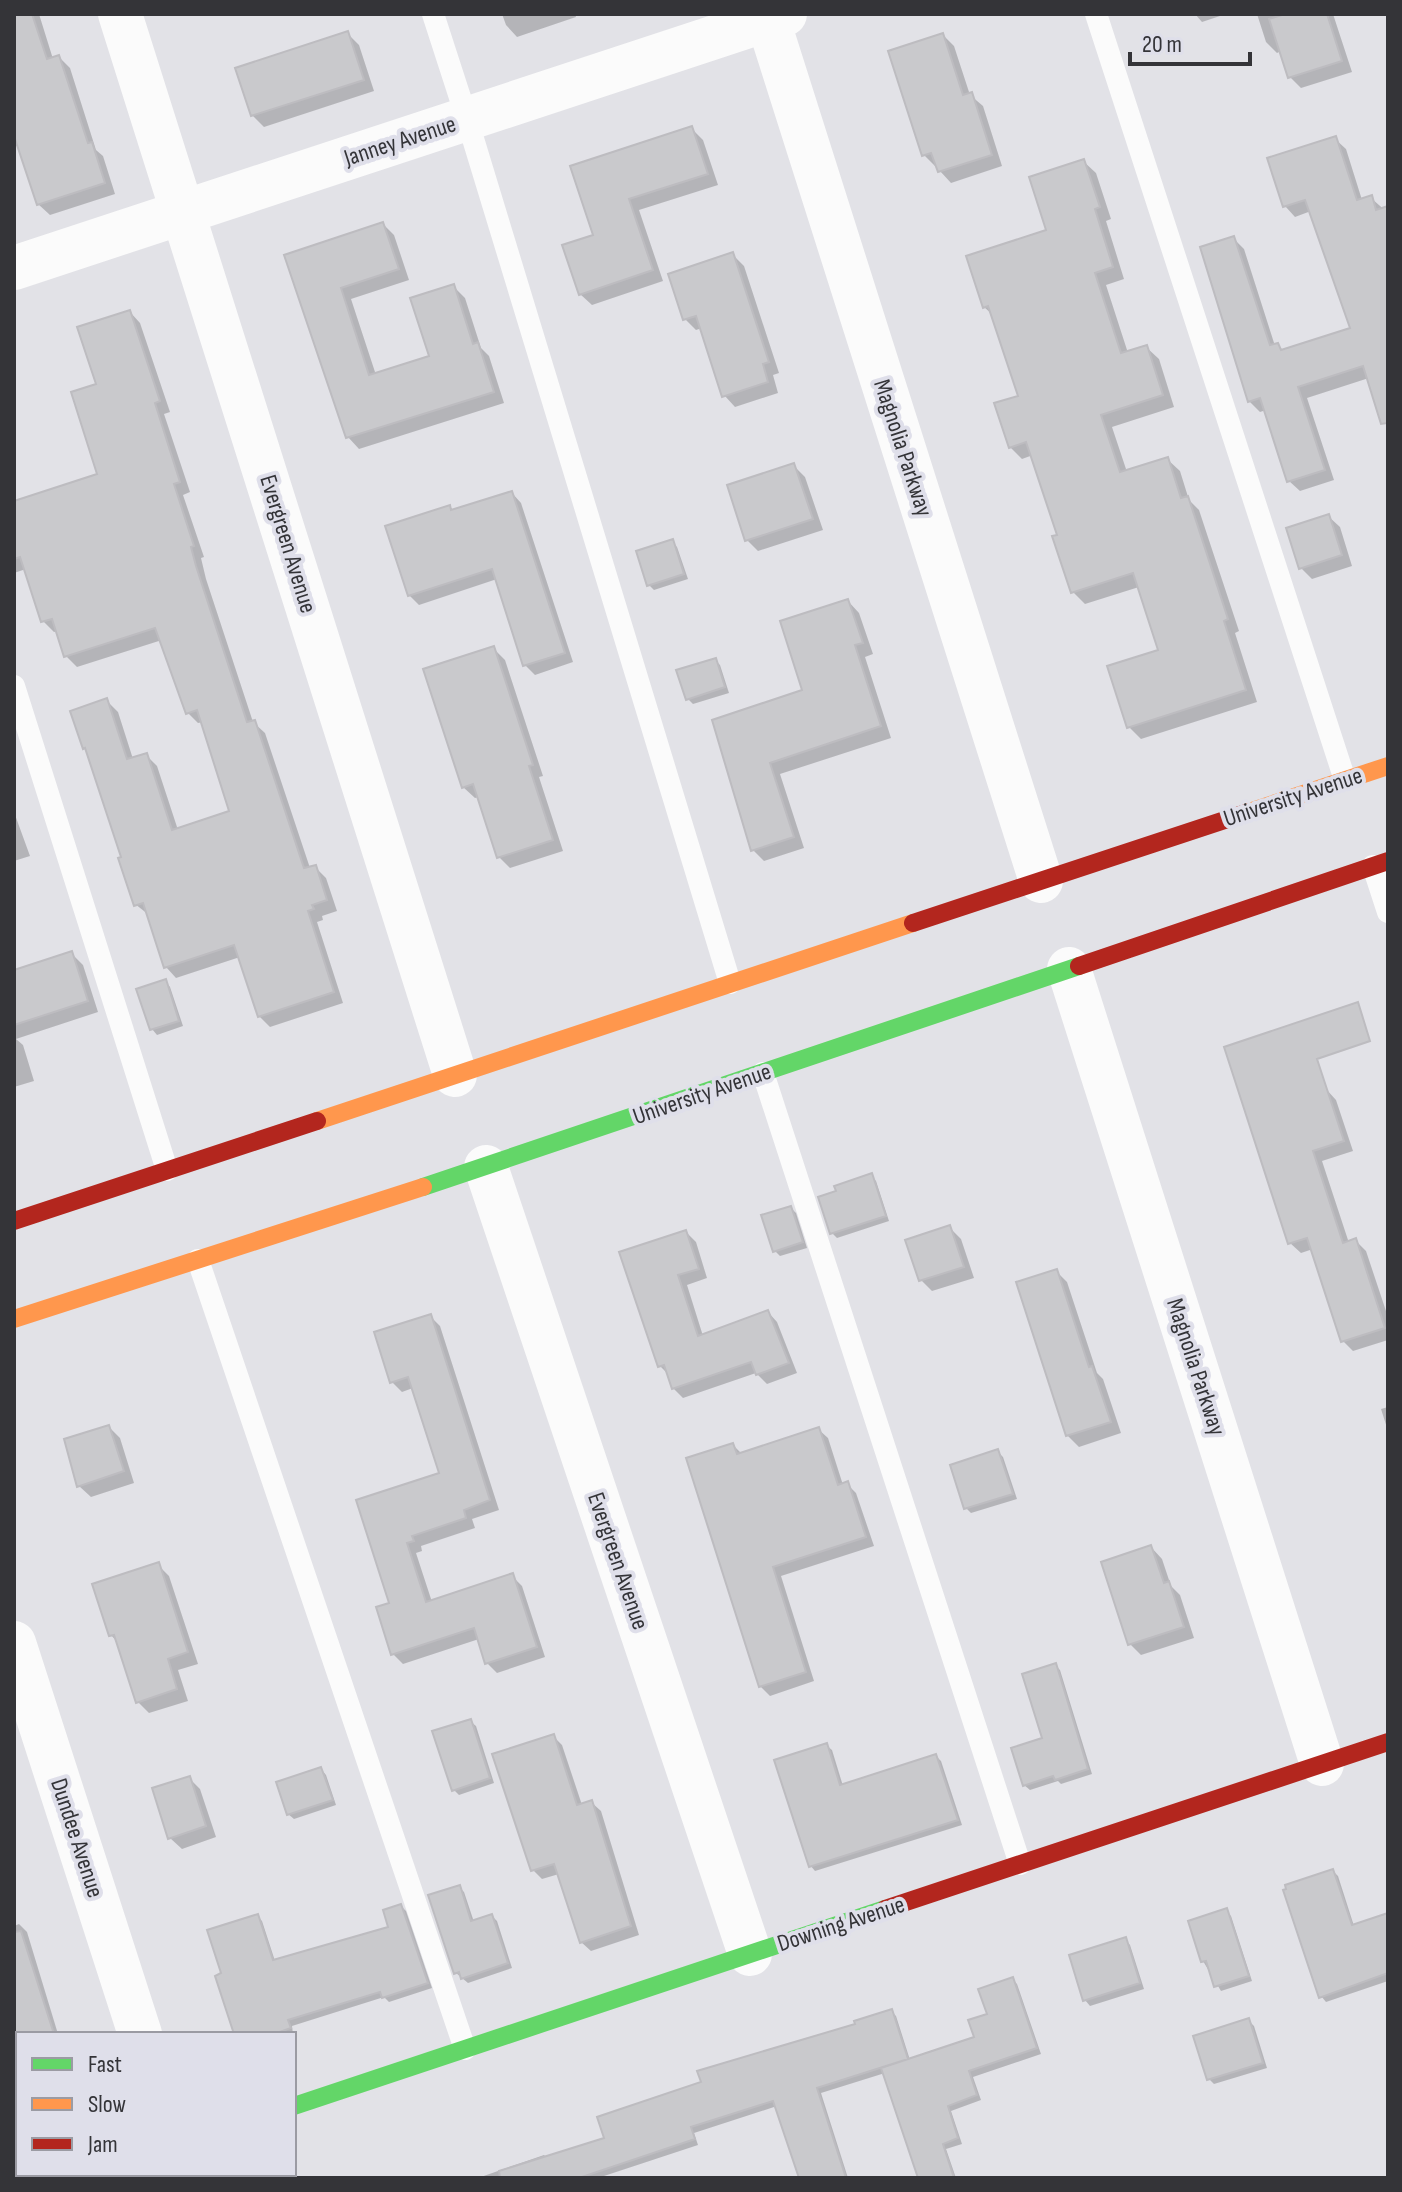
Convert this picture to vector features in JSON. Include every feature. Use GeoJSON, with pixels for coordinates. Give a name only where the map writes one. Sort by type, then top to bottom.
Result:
{"type":"FeatureCollection","features":[{"type":"Feature","properties":{"kind":"main road","name":"University Avenue"},"geometry":{"type":"LineString","coordinates":[[14,1221],[1388,766]]}},
{"type":"Feature","properties":{"kind":"main road","name":"University Avenue"},"geometry":{"type":"LineString","coordinates":[[14,1319],[486,1167],[1380,864]]}},
{"type":"Feature","properties":{"kind":"main road","name":"Downing Avenue"},"geometry":{"type":"LineString","coordinates":[[296,2105],[1388,1742]]}},
{"type":"Feature","properties":{"kind":"street","name":"Evergreen Avenue"},"geometry":{"type":"LineString","coordinates":[[120,14],[455,1075]]}},
{"type":"Feature","properties":{"kind":"street","name":"Janney Avenue"},"geometry":{"type":"LineString","coordinates":[[14,268],[773,16]]}},
{"type":"Feature","properties":{"kind":"street","name":"Magnolia Parkway"},"geometry":{"type":"LineString","coordinates":[[773,16],[1041,881]]}},
{"type":"Feature","properties":{"kind":"street","name":"Magnolia Parkway"},"geometry":{"type":"LineString","coordinates":[[1069,969],[1322,1764]]}},
{"type":"Feature","properties":{"kind":"street","name":"Evergreen Avenue"},"geometry":{"type":"LineString","coordinates":[[486,1167],[750,1954]]}},
{"type":"Feature","properties":{"kind":"street","name":"Dundee Avenue"},"geometry":{"type":"LineString","coordinates":[[14,1643],[139,2032]]}},
{"type":"Feature","properties":{"kind":"lane"},"geometry":{"type":"LineString","coordinates":[[433,14],[730,983]]}},
{"type":"Feature","properties":{"kind":"lane"},"geometry":{"type":"LineString","coordinates":[[1096,14],[1345,780]]}},
{"type":"Feature","properties":{"kind":"lane"},"geometry":{"type":"LineString","coordinates":[[14,686],[167,1170]]}},
{"type":"Feature","properties":{"kind":"lane"},"geometry":{"type":"LineString","coordinates":[[1380,864],[1388,912]]}},
{"type":"Feature","properties":{"kind":"lane"},"geometry":{"type":"LineString","coordinates":[[763,1073],[1020,1864]]}},
{"type":"Feature","properties":{"kind":"lane"},"geometry":{"type":"LineString","coordinates":[[198,1260],[465,2049]]}},
{"type":"Feature","properties":{"kind":"building"},"geometry":{"type":"Polygon","coordinates":[[[14,14],[32,14],[47,59],[59,55],[88,143],[92,142],[105,183],[37,205],[14,136],[14,14]]]}},
{"type":"Feature","properties":{"kind":"building"},"geometry":{"type":"Polygon","coordinates":[[[1285,14],[1327,14],[1342,61],[1288,78],[1269,19],[1285,14]]]}},
{"type":"Feature","properties":{"kind":"building"},"geometry":{"type":"Polygon","coordinates":[[[348,31],[364,80],[251,116],[235,68],[348,31]]]}},
{"type":"Feature","properties":{"kind":"building"},"geometry":{"type":"Polygon","coordinates":[[[943,33],[963,95],[972,92],[992,155],[938,172],[931,153],[922,156],[888,51],[943,33]]]}},
{"type":"Feature","properties":{"kind":"building"},"geometry":{"type":"Polygon","coordinates":[[[692,126],[708,174],[629,199],[653,270],[579,295],[562,245],[593,235],[570,166],[692,126]]]}},
{"type":"Feature","properties":{"kind":"building"},"geometry":{"type":"Polygon","coordinates":[[[1336,136],[1357,200],[1372,195],[1376,210],[1388,206],[1388,423],[1381,424],[1363,366],[1298,387],[1325,470],[1287,482],[1260,398],[1248,402],[1200,247],[1234,236],[1270,345],[1278,343],[1281,350],[1350,328],[1305,200],[1283,207],[1267,158],[1336,136]]]}},
{"type":"Feature","properties":{"kind":"building"},"geometry":{"type":"Polygon","coordinates":[[[1084,159],[1100,207],[1095,209],[1113,267],[1095,273],[1121,353],[1147,345],[1163,395],[1101,415],[1120,472],[1168,457],[1181,498],[1188,496],[1228,619],[1224,621],[1246,690],[1127,728],[1107,666],[1158,650],[1133,573],[1071,593],[1052,536],[1057,535],[1026,442],[1009,448],[994,403],[1018,396],[988,306],[983,308],[966,256],[1046,230],[1029,177],[1084,159]]]}},
{"type":"Feature","properties":{"kind":"building"},"geometry":{"type":"Polygon","coordinates":[[[383,222],[399,269],[341,288],[369,375],[429,356],[410,298],[454,284],[473,344],[478,342],[494,392],[346,438],[284,255],[383,222]]]}},
{"type":"Feature","properties":{"kind":"building"},"geometry":{"type":"Polygon","coordinates":[[[733,252],[769,362],[763,364],[768,382],[722,397],[696,316],[683,320],[668,274],[733,252]]]}},
{"type":"Feature","properties":{"kind":"building"},"geometry":{"type":"Polygon","coordinates":[[[130,310],[160,401],[155,403],[180,482],[174,484],[194,546],[191,547],[196,566],[247,722],[255,720],[304,868],[316,865],[327,900],[312,905],[314,909],[308,911],[334,992],[258,1017],[234,945],[164,968],[143,903],[134,906],[118,858],[121,857],[70,711],[107,698],[127,759],[147,753],[172,830],[229,811],[197,710],[186,714],[155,628],[64,657],[52,619],[41,622],[20,557],[14,559],[14,501],[97,474],[71,392],[96,384],[77,327],[130,310]]]}},
{"type":"Feature","properties":{"kind":"building"},"geometry":{"type":"Polygon","coordinates":[[[794,463],[813,519],[745,541],[727,485],[794,463]]]}},
{"type":"Feature","properties":{"kind":"building"},"geometry":{"type":"Polygon","coordinates":[[[512,491],[565,653],[523,666],[492,569],[408,596],[385,526],[450,505],[451,510],[512,491]]]}},
{"type":"Feature","properties":{"kind":"building"},"geometry":{"type":"Polygon","coordinates":[[[1329,514],[1342,555],[1299,569],[1286,528],[1329,514]]]}},
{"type":"Feature","properties":{"kind":"building"},"geometry":{"type":"Polygon","coordinates":[[[673,539],[684,574],[647,586],[636,551],[673,539]]]}},
{"type":"Feature","properties":{"kind":"building"},"geometry":{"type":"Polygon","coordinates":[[[848,599],[863,643],[855,645],[881,726],[770,763],[794,837],[751,851],[712,720],[802,690],[780,621],[848,599]]]}},
{"type":"Feature","properties":{"kind":"building"},"geometry":{"type":"Polygon","coordinates":[[[494,646],[533,765],[529,766],[553,840],[497,858],[473,784],[462,788],[423,669],[494,646]]]}},
{"type":"Feature","properties":{"kind":"building"},"geometry":{"type":"Polygon","coordinates":[[[716,658],[725,687],[686,700],[676,670],[716,658]]]}},
{"type":"Feature","properties":{"kind":"building"},"geometry":{"type":"Polygon","coordinates":[[[72,951],[88,1001],[14,1025],[14,970],[72,951]]]}},
{"type":"Feature","properties":{"kind":"building"},"geometry":{"type":"Polygon","coordinates":[[[166,979],[179,1021],[150,1030],[136,989],[166,979]]]}},
{"type":"Feature","properties":{"kind":"building"},"geometry":{"type":"Polygon","coordinates":[[[1358,1002],[1370,1041],[1317,1059],[1344,1141],[1313,1151],[1343,1243],[1356,1238],[1385,1328],[1341,1342],[1307,1238],[1288,1244],[1224,1047],[1358,1002]]]}},
{"type":"Feature","properties":{"kind":"building"},"geometry":{"type":"Polygon","coordinates":[[[872,1173],[886,1216],[830,1234],[818,1197],[836,1191],[834,1186],[872,1173]]]}},
{"type":"Feature","properties":{"kind":"building"},"geometry":{"type":"Polygon","coordinates":[[[791,1206],[803,1242],[773,1252],[761,1215],[791,1206]]]}},
{"type":"Feature","properties":{"kind":"building"},"geometry":{"type":"Polygon","coordinates":[[[950,1225],[964,1267],[919,1281],[905,1240],[950,1225]]]}},
{"type":"Feature","properties":{"kind":"building"},"geometry":{"type":"Polygon","coordinates":[[[686,1230],[699,1269],[678,1275],[698,1336],[768,1310],[789,1363],[756,1375],[751,1362],[672,1389],[664,1365],[658,1367],[619,1252],[686,1230]]]}},
{"type":"Feature","properties":{"kind":"building"},"geometry":{"type":"Polygon","coordinates":[[[1057,1269],[1089,1367],[1092,1366],[1111,1422],[1066,1436],[1016,1282],[1057,1269]]]}},
{"type":"Feature","properties":{"kind":"building"},"geometry":{"type":"Polygon","coordinates":[[[431,1314],[490,1500],[464,1510],[466,1518],[412,1536],[414,1541],[407,1543],[426,1602],[513,1573],[537,1647],[485,1664],[474,1628],[391,1655],[376,1607],[389,1603],[356,1500],[439,1473],[408,1377],[390,1383],[374,1332],[431,1314]]]}},
{"type":"Feature","properties":{"kind":"building"},"geometry":{"type":"Polygon","coordinates":[[[109,1425],[124,1471],[77,1487],[64,1439],[109,1425]]]}},
{"type":"Feature","properties":{"kind":"building"},"geometry":{"type":"Polygon","coordinates":[[[819,1427],[838,1485],[848,1481],[866,1537],[773,1567],[806,1672],[759,1687],[686,1458],[733,1443],[737,1454],[819,1427]]]}},
{"type":"Feature","properties":{"kind":"building"},"geometry":{"type":"Polygon","coordinates":[[[998,1449],[1013,1494],[964,1509],[950,1465],[998,1449]]]}},
{"type":"Feature","properties":{"kind":"building"},"geometry":{"type":"Polygon","coordinates":[[[1151,1545],[1164,1583],[1169,1581],[1184,1627],[1128,1645],[1101,1562],[1151,1545]]]}},
{"type":"Feature","properties":{"kind":"building"},"geometry":{"type":"Polygon","coordinates":[[[159,1562],[188,1652],[168,1659],[177,1689],[136,1703],[114,1635],[109,1636],[92,1584],[159,1562]]]}},
{"type":"Feature","properties":{"kind":"building"},"geometry":{"type":"Polygon","coordinates":[[[1056,1663],[1088,1769],[1023,1786],[1011,1748],[1042,1738],[1022,1674],[1056,1663]]]}},
{"type":"Feature","properties":{"kind":"building"},"geometry":{"type":"Polygon","coordinates":[[[471,1719],[490,1778],[452,1791],[432,1731],[471,1719]]]}},
{"type":"Feature","properties":{"kind":"building"},"geometry":{"type":"Polygon","coordinates":[[[554,1734],[577,1805],[592,1800],[631,1926],[580,1943],[554,1864],[531,1871],[492,1754],[554,1734]]]}},
{"type":"Feature","properties":{"kind":"building"},"geometry":{"type":"Polygon","coordinates":[[[827,1743],[840,1785],[936,1754],[958,1820],[809,1867],[774,1760],[827,1743]]]}},
{"type":"Feature","properties":{"kind":"building"},"geometry":{"type":"Polygon","coordinates":[[[321,1767],[333,1800],[287,1815],[276,1782],[321,1767]]]}},
{"type":"Feature","properties":{"kind":"building"},"geometry":{"type":"Polygon","coordinates":[[[190,1776],[206,1826],[168,1839],[152,1788],[190,1776]]]}},
{"type":"Feature","properties":{"kind":"building"},"geometry":{"type":"Polygon","coordinates":[[[1333,1869],[1352,1925],[1388,1913],[1388,1973],[1319,1998],[1283,1890],[1286,1889],[1285,1885],[1333,1869]]]}},
{"type":"Feature","properties":{"kind":"building"},"geometry":{"type":"Polygon","coordinates":[[[460,1885],[471,1921],[492,1914],[508,1963],[461,1979],[459,1972],[454,1974],[428,1895],[460,1885]]]}},
{"type":"Feature","properties":{"kind":"building"},"geometry":{"type":"Polygon","coordinates":[[[401,1904],[428,1983],[382,1998],[380,1992],[288,2020],[291,2028],[280,2032],[233,2032],[215,1976],[221,1973],[207,1930],[258,1914],[273,1960],[388,1927],[383,1910],[401,1904]]]}},
{"type":"Feature","properties":{"kind":"building"},"geometry":{"type":"Polygon","coordinates":[[[1227,1908],[1249,1976],[1214,1987],[1206,1961],[1201,1962],[1188,1921],[1227,1908]]]}},
{"type":"Feature","properties":{"kind":"building"},"geometry":{"type":"Polygon","coordinates":[[[21,1931],[53,2032],[14,2034],[14,1932],[21,1931]]]}},
{"type":"Feature","properties":{"kind":"building"},"geometry":{"type":"Polygon","coordinates":[[[1126,1937],[1140,1983],[1083,2001],[1069,1955],[1126,1937]]]}},
{"type":"Feature","properties":{"kind":"building"},"geometry":{"type":"Polygon","coordinates":[[[1013,1977],[1037,2048],[969,2071],[977,2095],[948,2106],[958,2138],[943,2144],[954,2178],[918,2178],[881,2068],[974,2037],[968,2020],[987,2014],[978,1989],[1013,1977]]]}},
{"type":"Feature","properties":{"kind":"building"},"geometry":{"type":"Polygon","coordinates":[[[892,2009],[908,2059],[817,2088],[846,2178],[799,2178],[773,2101],[691,2127],[695,2139],[579,2178],[500,2178],[499,2171],[604,2138],[597,2117],[701,2082],[697,2071],[855,2024],[854,2021],[892,2009]]]}},
{"type":"Feature","properties":{"kind":"building"},"geometry":{"type":"Polygon","coordinates":[[[1249,2018],[1263,2063],[1207,2080],[1193,2036],[1249,2018]]]}},
{"type":"Feature","properties":{"kind":"traffic: fast"},"geometry":{"type":"LineString","coordinates":[[423,1187],[1079,966]]}},
{"type":"Feature","properties":{"kind":"traffic: fast"},"geometry":{"type":"LineString","coordinates":[[296,2105],[885,1909]]}},
{"type":"Feature","properties":{"kind":"traffic: slow"},"geometry":{"type":"LineString","coordinates":[[1249,812],[1388,766]]}},
{"type":"Feature","properties":{"kind":"traffic: slow"},"geometry":{"type":"LineString","coordinates":[[317,1121],[913,923]]}},
{"type":"Feature","properties":{"kind":"traffic: slow"},"geometry":{"type":"LineString","coordinates":[[14,1319],[423,1187]]}},
{"type":"Feature","properties":{"kind":"traffic: jam"},"geometry":{"type":"LineString","coordinates":[[913,923],[1249,812]]}},
{"type":"Feature","properties":{"kind":"traffic: jam"},"geometry":{"type":"LineString","coordinates":[[1079,966],[1388,861]]}},
{"type":"Feature","properties":{"kind":"traffic: jam"},"geometry":{"type":"LineString","coordinates":[[14,1221],[317,1121]]}},
{"type":"Feature","properties":{"kind":"traffic: jam"},"geometry":{"type":"LineString","coordinates":[[885,1909],[1388,1742]]}}]}
